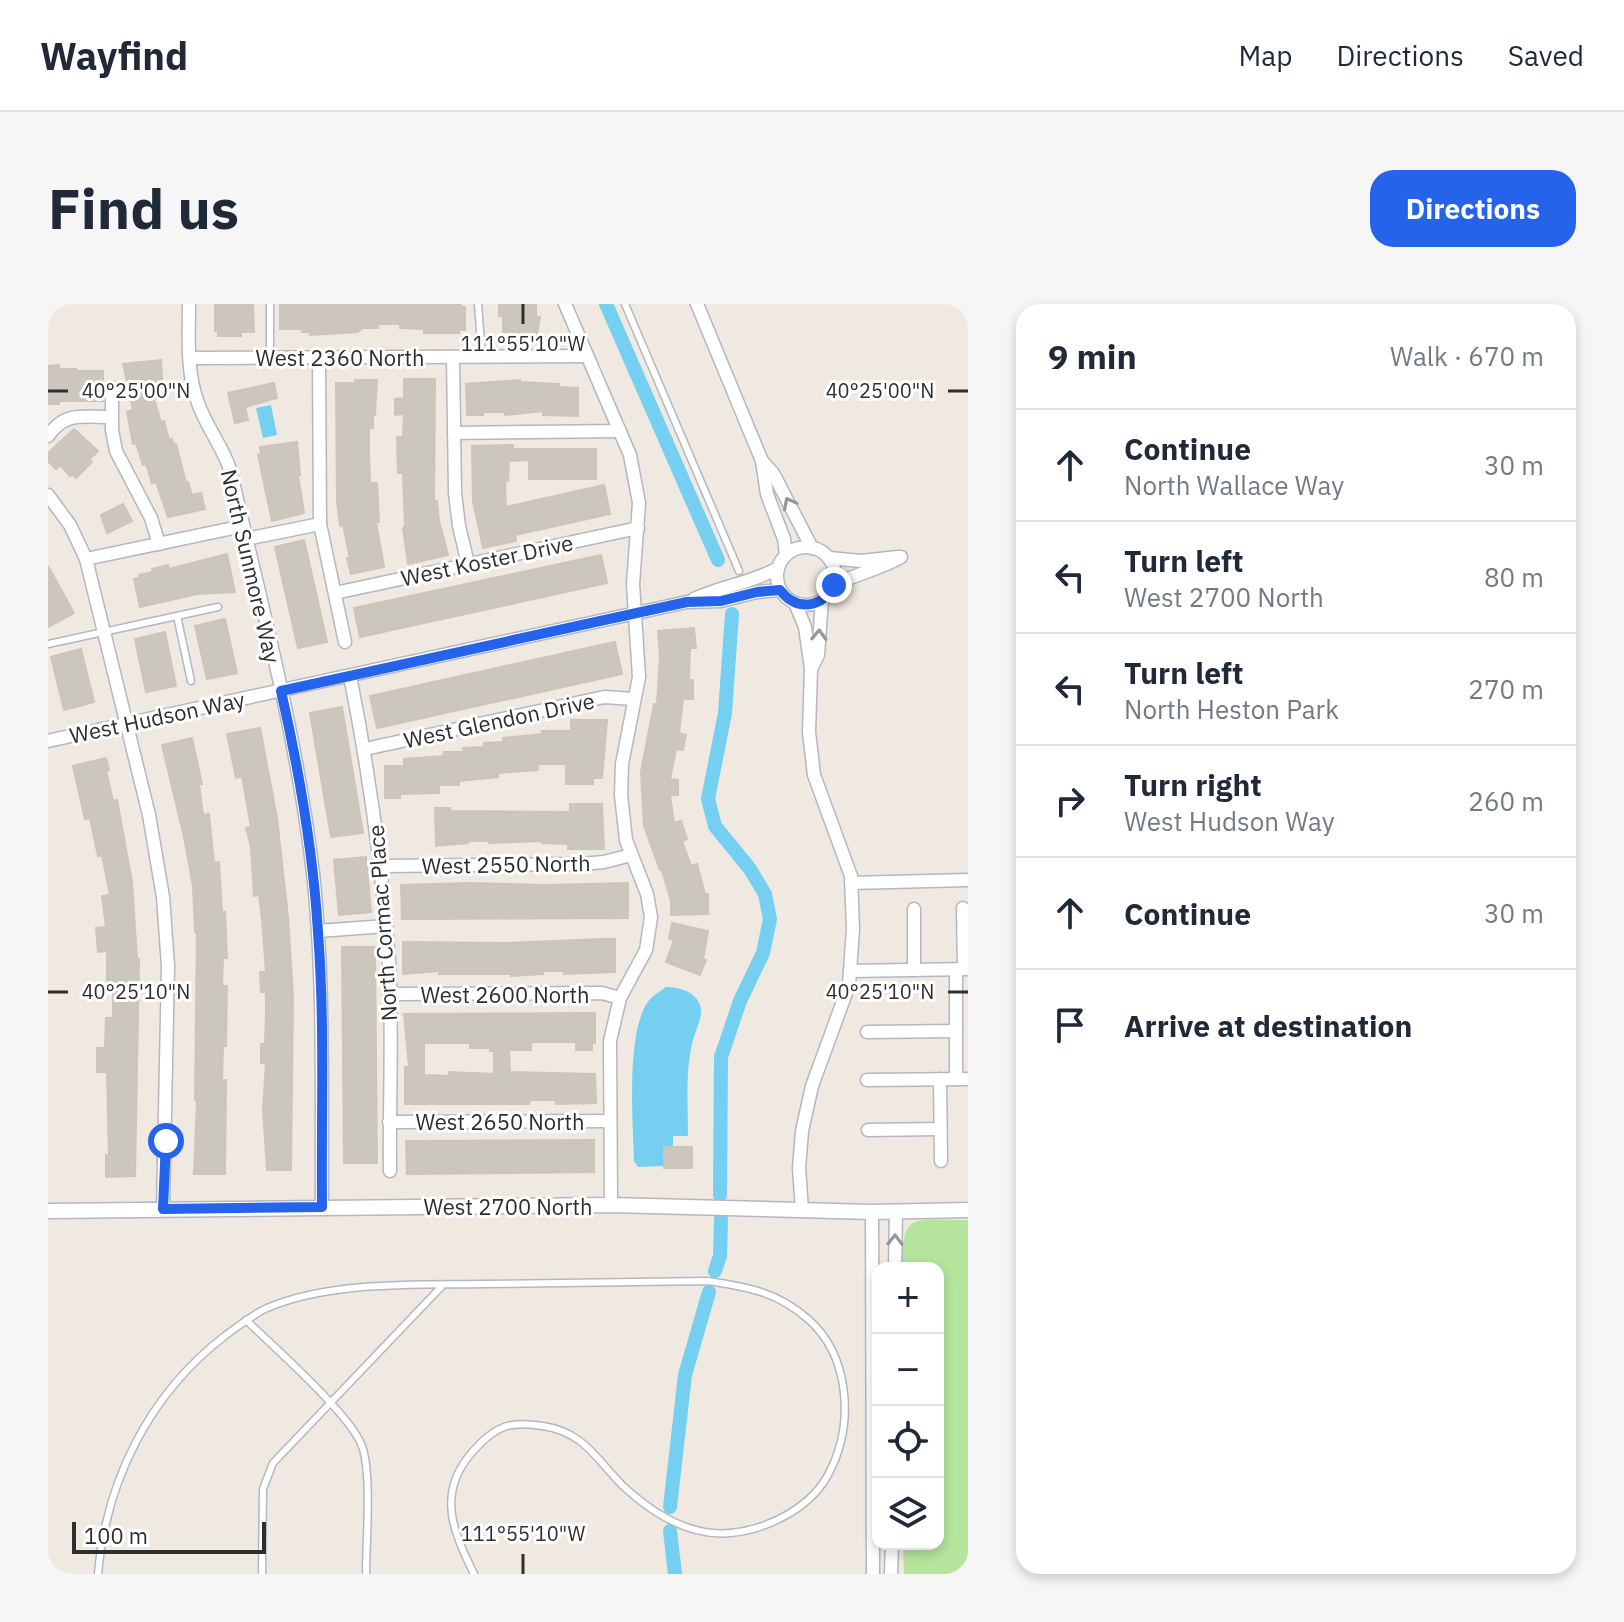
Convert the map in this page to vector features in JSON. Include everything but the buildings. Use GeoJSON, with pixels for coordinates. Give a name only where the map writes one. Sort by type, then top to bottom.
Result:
{"type":"FeatureCollection","features":[{"type":"Feature","properties":{"kind":"street","name":"North Sunmore Way"},"geometry":{"type":"LineString","coordinates":[[189,304],[190,358],[197,401],[226,456],[281,691],[307,827],[322,997],[322,1207]]}},
{"type":"Feature","properties":{"kind":"street"},"geometry":{"type":"LineString","coordinates":[[565,304],[620,431],[636,478],[638,528],[633,584],[640,664],[621,779],[621,813],[631,855],[647,894],[651,929],[646,950],[620,998],[610,1041],[611,1205]]}},
{"type":"Feature","properties":{"kind":"street"},"geometry":{"type":"LineString","coordinates":[[697,304],[762,461],[767,494],[784,539],[786,555]]}},
{"type":"Feature","properties":{"kind":"street","name":"West 2360 North"},"geometry":{"type":"LineString","coordinates":[[190,358],[587,356]]}},
{"type":"Feature","properties":{"kind":"street"},"geometry":{"type":"LineString","coordinates":[[453,357],[456,509],[468,564]]}},
{"type":"Feature","properties":{"kind":"street"},"geometry":{"type":"LineString","coordinates":[[319,358],[320,524],[345,642]]}},
{"type":"Feature","properties":{"kind":"street"},"geometry":{"type":"LineString","coordinates":[[112,388],[111,417],[116,451],[144,502],[159,544]]}},
{"type":"Feature","properties":{"kind":"street"},"geometry":{"type":"LineString","coordinates":[[50,430],[66,418],[111,417]]}},
{"type":"Feature","properties":{"kind":"street"},"geometry":{"type":"LineString","coordinates":[[454,433],[620,431]]}},
{"type":"Feature","properties":{"kind":"street"},"geometry":{"type":"LineString","coordinates":[[762,461],[773,473],[812,548],[829,558],[861,561],[901,557],[834,585],[822,600],[818,655],[811,669]]}},
{"type":"Feature","properties":{"kind":"street"},"geometry":{"type":"LineString","coordinates":[[48,495],[70,525],[86,559],[155,844],[166,935],[168,1057],[163,1209]]}},
{"type":"Feature","properties":{"kind":"street"},"geometry":{"type":"LineString","coordinates":[[246,539],[320,524]]}},
{"type":"Feature","properties":{"kind":"street"},"geometry":{"type":"LineString","coordinates":[[86,559],[243,526]]}},
{"type":"Feature","properties":{"kind":"street","name":"West Koster Drive"},"geometry":{"type":"LineString","coordinates":[[335,593],[638,528]]}},
{"type":"Feature","properties":{"kind":"street"},"geometry":{"type":"LineString","coordinates":[[802,1210],[799,1168],[802,1131],[812,1086],[849,985],[853,929],[851,876],[814,775],[809,732],[811,669],[805,627],[795,603],[780,590],[777,581],[778,568],[786,555],[794,550],[812,548]]}},
{"type":"Feature","properties":{"kind":"street"},"geometry":{"type":"LineString","coordinates":[[829,558],[833,566],[834,585]]}},
{"type":"Feature","properties":{"kind":"street","name":"West Hudson Way"},"geometry":{"type":"LineString","coordinates":[[687,602],[716,589],[764,576],[778,568]]}},
{"type":"Feature","properties":{"kind":"street","name":"West Hudson Way"},"geometry":{"type":"LineString","coordinates":[[48,741],[687,602],[721,601],[780,590]]}},
{"type":"Feature","properties":{"kind":"street"},"geometry":{"type":"LineString","coordinates":[[795,603],[804,605],[822,600]]}},
{"type":"Feature","properties":{"kind":"street","name":"North Cormac Place"},"geometry":{"type":"LineString","coordinates":[[350,676],[365,749],[386,926],[390,1171]]}},
{"type":"Feature","properties":{"kind":"street","name":"West Glendon Drive"},"geometry":{"type":"LineString","coordinates":[[365,749],[604,697],[634,699]]}},
{"type":"Feature","properties":{"kind":"street","name":"West 2550 North"},"geometry":{"type":"LineString","coordinates":[[381,866],[581,864],[631,855]]}},
{"type":"Feature","properties":{"kind":"street"},"geometry":{"type":"LineString","coordinates":[[851,883],[968,880]]}},
{"type":"Feature","properties":{"kind":"street"},"geometry":{"type":"LineString","coordinates":[[867,1080],[962,1079],[956,1031],[963,969],[963,908]]}},
{"type":"Feature","properties":{"kind":"street"},"geometry":{"type":"LineString","coordinates":[[914,909],[914,970]]}},
{"type":"Feature","properties":{"kind":"street"},"geometry":{"type":"LineString","coordinates":[[318,931],[386,926]]}},
{"type":"Feature","properties":{"kind":"street"},"geometry":{"type":"LineString","coordinates":[[850,971],[963,969]]}},
{"type":"Feature","properties":{"kind":"street","name":"West 2600 North"},"geometry":{"type":"LineString","coordinates":[[389,994],[602,993],[620,998]]}},
{"type":"Feature","properties":{"kind":"street"},"geometry":{"type":"LineString","coordinates":[[867,1032],[956,1031]]}},
{"type":"Feature","properties":{"kind":"street"},"geometry":{"type":"LineString","coordinates":[[940,1079],[941,1161]]}},
{"type":"Feature","properties":{"kind":"street","name":"West 2650 North"},"geometry":{"type":"LineString","coordinates":[[389,1122],[610,1121]]}},
{"type":"Feature","properties":{"kind":"street"},"geometry":{"type":"LineString","coordinates":[[868,1130],[940,1129]]}},
{"type":"Feature","properties":{"kind":"street","name":"West 2700 North"},"geometry":{"type":"LineString","coordinates":[[48,1211],[611,1205],[872,1212],[968,1210]]}},
{"type":"Feature","properties":{"kind":"street"},"geometry":{"type":"LineString","coordinates":[[895,1262],[896,1211]]}},
{"type":"Feature","properties":{"kind":"street"},"geometry":{"type":"LineString","coordinates":[[872,1212],[873,1574]]}},
{"type":"Feature","properties":{"kind":"street"},"geometry":{"type":"LineString","coordinates":[[891,1574],[892,1550]]}},
{"type":"Feature","properties":{"kind":"lane"},"geometry":{"type":"LineString","coordinates":[[270,304],[270,358]]}},
{"type":"Feature","properties":{"kind":"lane"},"geometry":{"type":"LineString","coordinates":[[478,304],[482,357]]}},
{"type":"Feature","properties":{"kind":"lane"},"geometry":{"type":"LineString","coordinates":[[625,304],[739,571]]}},
{"type":"Feature","properties":{"kind":"lane"},"geometry":{"type":"LineString","coordinates":[[48,644],[218,607]]}},
{"type":"Feature","properties":{"kind":"lane"},"geometry":{"type":"LineString","coordinates":[[177,616],[191,681]]}},
{"type":"Feature","properties":{"kind":"lane"},"geometry":{"type":"LineString","coordinates":[[98,1574],[101,1536],[111,1502],[127,1461],[164,1395],[200,1355],[267,1308],[335,1289],[708,1281],[759,1289],[785,1302],[809,1320],[824,1337],[838,1364],[844,1396],[842,1437],[830,1473],[818,1488],[784,1517],[746,1531],[727,1533],[706,1533],[684,1527],[646,1506],[587,1445],[561,1429],[528,1424],[505,1427],[477,1446],[458,1469],[451,1493],[451,1518],[474,1574]]}},
{"type":"Feature","properties":{"kind":"lane"},"geometry":{"type":"LineString","coordinates":[[262,1574],[263,1489],[273,1463],[443,1285]]}},
{"type":"Feature","properties":{"kind":"lane"},"geometry":{"type":"LineString","coordinates":[[246,1320],[331,1405],[362,1444],[367,1467],[366,1574]]}},
{"type":"Feature","properties":{"kind":"green space"},"geometry":{"type":"Polygon","coordinates":[[[924,1220],[968,1220],[968,1574],[904,1574],[903,1550],[944,1550],[944,1262],[902,1262],[902,1249],[909,1227],[924,1220]]]}},
{"type":"Feature","properties":{"kind":"water"},"geometry":{"type":"Polygon","coordinates":[[[271,405],[277,435],[263,438],[256,408],[271,405]]]}},
{"type":"Feature","properties":{"kind":"water"},"geometry":{"type":"Polygon","coordinates":[[[666,987],[690,993],[701,1008],[689,1064],[688,1136],[673,1136],[673,1147],[664,1166],[638,1167],[634,1161],[632,1100],[637,1030],[651,998],[666,987]]]}},
{"type":"Feature","properties":{"kind":"waterway"},"geometry":{"type":"LineString","coordinates":[[606,304],[718,560]]}},
{"type":"Feature","properties":{"kind":"waterway"},"geometry":{"type":"LineString","coordinates":[[720,1195],[721,1057],[740,1001],[763,953],[770,919],[765,894],[750,869],[715,826],[708,799],[725,713],[732,614]]}},
{"type":"Feature","properties":{"kind":"waterway"},"geometry":{"type":"LineString","coordinates":[[715,1271],[720,1256],[721,1219]]}},
{"type":"Feature","properties":{"kind":"waterway"},"geometry":{"type":"LineString","coordinates":[[670,1507],[685,1375],[709,1292]]}},
{"type":"Feature","properties":{"kind":"waterway"},"geometry":{"type":"LineString","coordinates":[[670,1531],[675,1574]]}},
{"type":"Feature","properties":{"kind":"route"},"geometry":{"type":"LineString","coordinates":[[166,1141],[163,1209],[322,1207],[322,997],[318,931],[307,827],[281,691],[687,602],[721,601],[780,590],[795,603],[814,604],[822,600],[834,585]]}}]}
